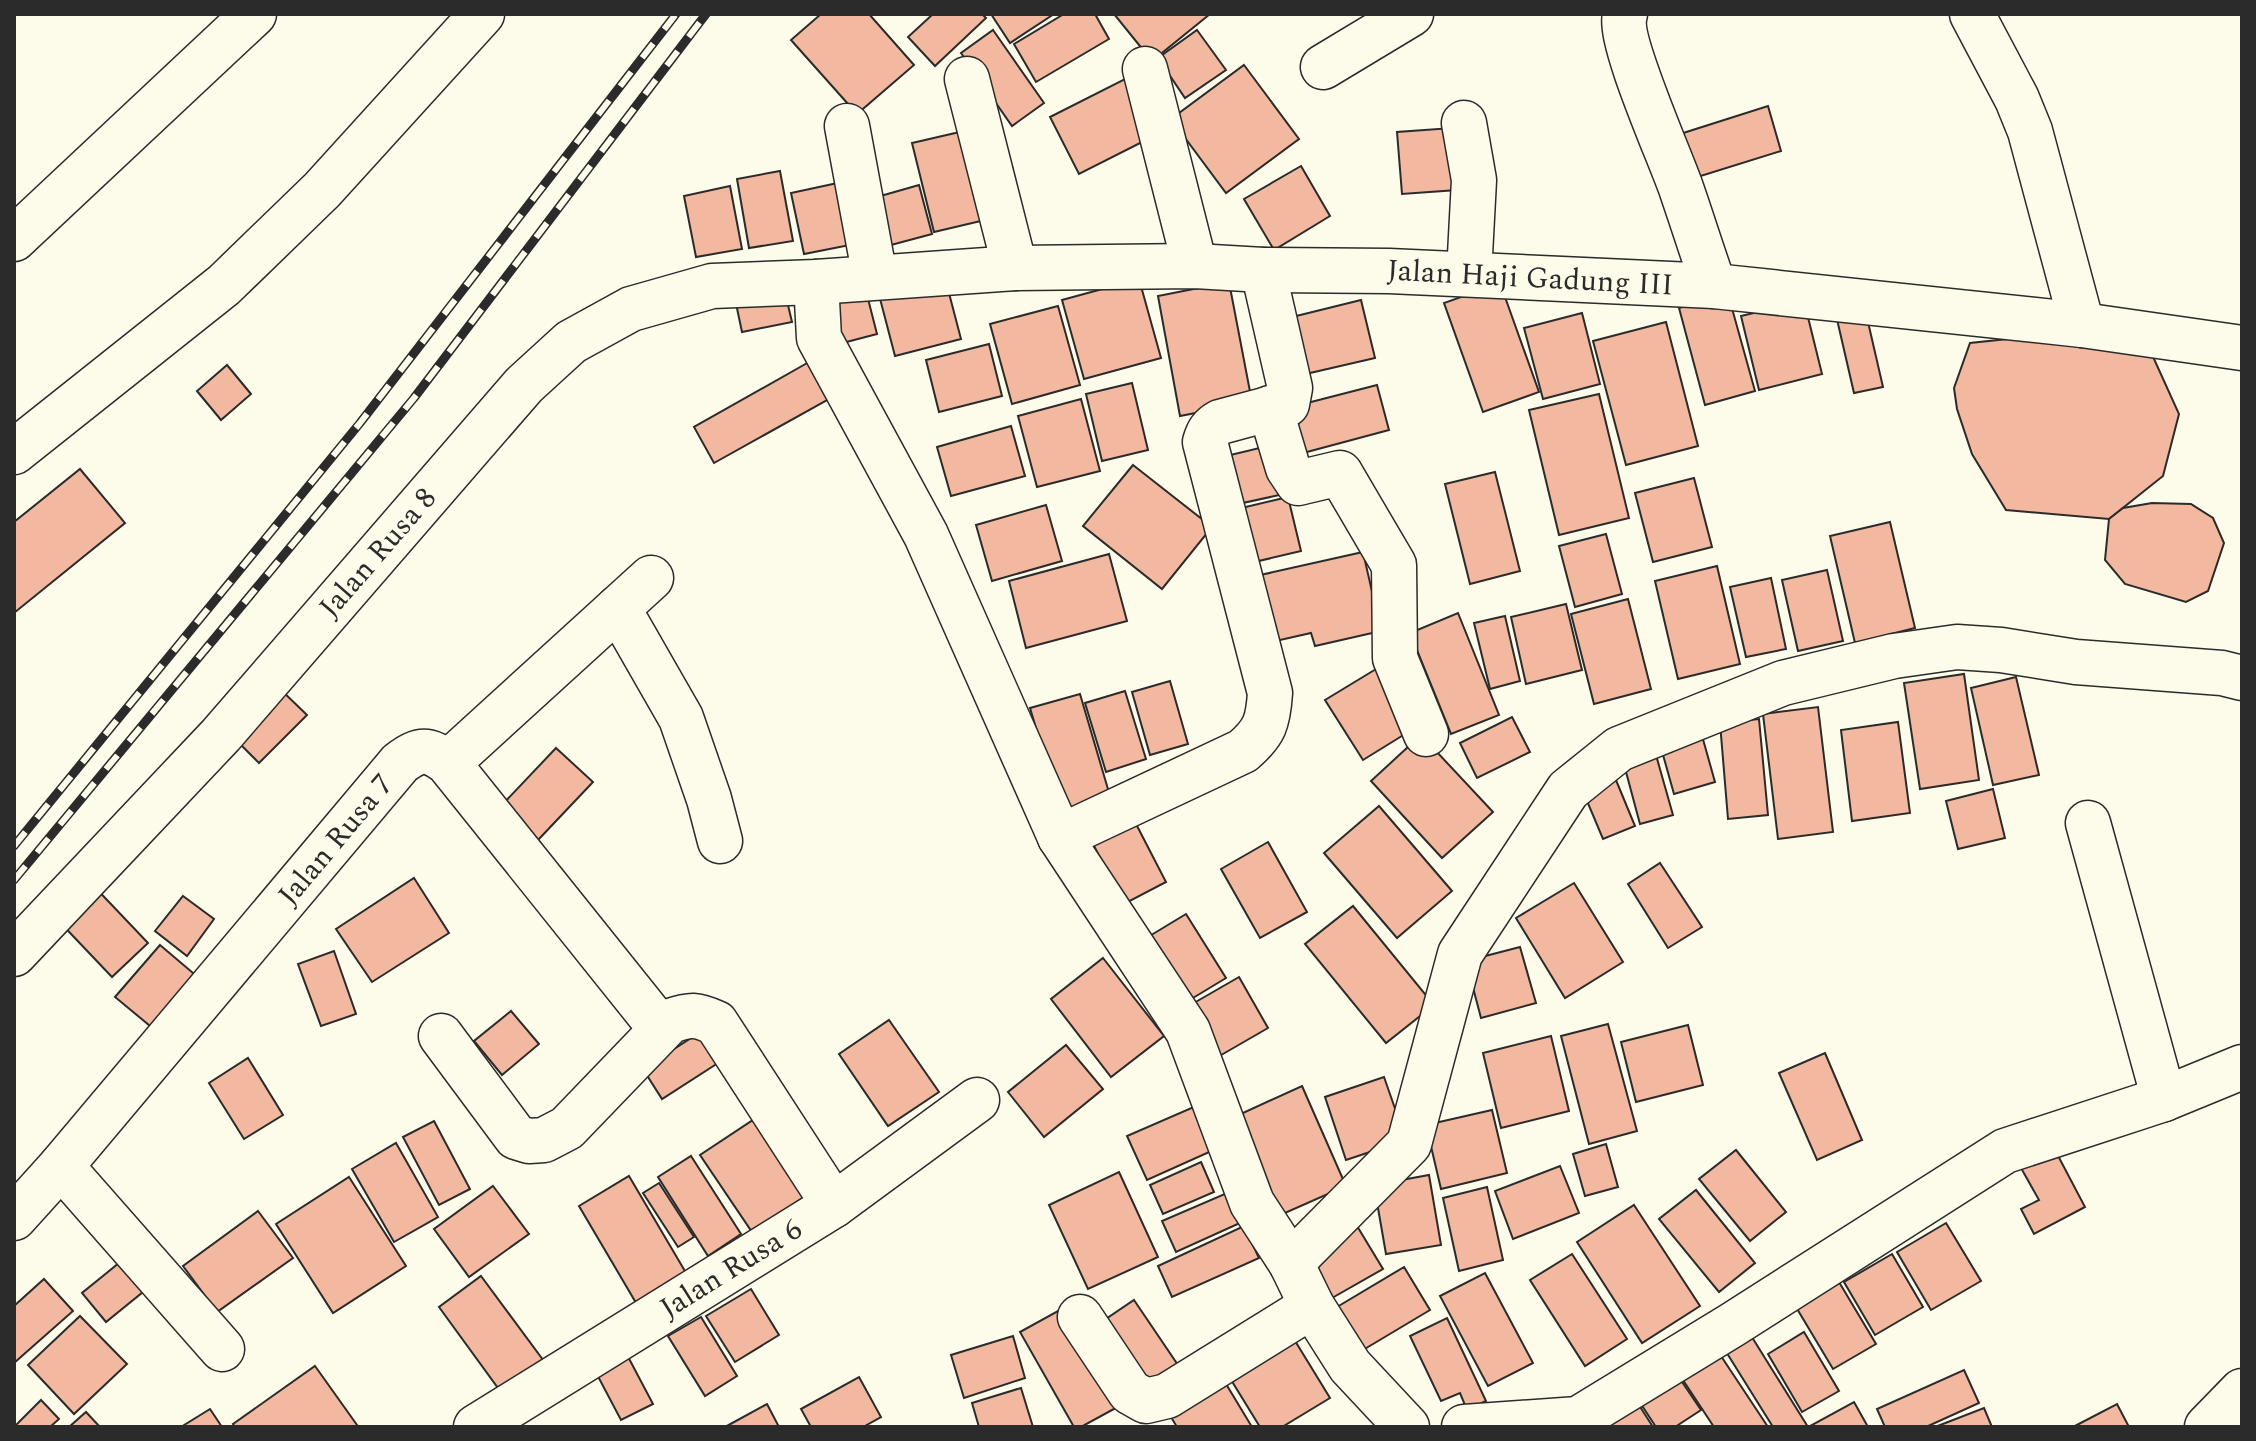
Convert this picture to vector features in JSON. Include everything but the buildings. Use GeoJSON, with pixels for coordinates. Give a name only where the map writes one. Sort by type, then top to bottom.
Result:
{"type":"FeatureCollection","features":[{"type":"Feature","properties":{"kind":"main road"},"geometry":{"type":"LineString","coordinates":[[14,239],[254,14]]}},
{"type":"Feature","properties":{"kind":"main road"},"geometry":{"type":"LineString","coordinates":[[14,452],[224,285],[322,190],[482,14]]}},
{"type":"Feature","properties":{"kind":"main road"},"geometry":{"type":"LineString","coordinates":[[1323,67],[1411,14]]}},
{"type":"Feature","properties":{"kind":"main road"},"geometry":{"type":"LineString","coordinates":[[1625,14],[1623,21],[1630,55],[1682,190],[1714,286]]}},
{"type":"Feature","properties":{"kind":"main road"},"geometry":{"type":"LineString","coordinates":[[1972,14],[2017,99],[2030,131],[2082,325]]}},
{"type":"Feature","properties":{"kind":"main road"},"geometry":{"type":"LineString","coordinates":[[1145,69],[1195,266]]}},
{"type":"Feature","properties":{"kind":"main road"},"geometry":{"type":"LineString","coordinates":[[967,79],[1015,268]]}},
{"type":"Feature","properties":{"kind":"main road"},"geometry":{"type":"LineString","coordinates":[[1464,123],[1474,180],[1469,274]]}},
{"type":"Feature","properties":{"kind":"main road"},"geometry":{"type":"LineString","coordinates":[[847,126],[875,277]]}},
{"type":"Feature","properties":{"kind":"main road","name":"Jalan Haji Gadung III"},"geometry":{"type":"LineString","coordinates":[[816,282],[1015,268],[1195,266],[1469,274],[1714,286],[2082,325],[2242,348]]}},
{"type":"Feature","properties":{"kind":"main road"},"geometry":{"type":"LineString","coordinates":[[1060,837],[1243,751],[1260,736],[1269,715],[1270,693],[1205,442],[1212,426],[1287,404],[1290,388],[1263,270]]}},
{"type":"Feature","properties":{"kind":"main road"},"geometry":{"type":"LineString","coordinates":[[816,282],[819,338],[926,535],[1060,837],[1188,1031],[1252,1203],[1291,1263],[1312,1306],[1350,1366],[1407,1427]]}},
{"type":"Feature","properties":{"kind":"main road","name":"Jalan Rusa 8"},"geometry":{"type":"LineString","coordinates":[[14,954],[221,735],[524,385],[571,342],[631,309],[712,286],[816,282]]}},
{"type":"Feature","properties":{"kind":"main road"},"geometry":{"type":"LineString","coordinates":[[1270,408],[1288,468],[1298,483],[1340,473],[1394,565],[1395,658],[1426,734]]}},
{"type":"Feature","properties":{"kind":"main road"},"geometry":{"type":"LineString","coordinates":[[651,578],[448,763],[661,1029]]}},
{"type":"Feature","properties":{"kind":"main road"},"geometry":{"type":"LineString","coordinates":[[618,608],[681,718],[720,841]]}},
{"type":"Feature","properties":{"kind":"main road"},"geometry":{"type":"LineString","coordinates":[[1291,1263],[1409,1144],[1460,954],[1568,790],[1619,749],[1783,683],[1894,656],[1957,647],[2001,650],[2076,662],[2222,673],[2242,678]]}},
{"type":"Feature","properties":{"kind":"main road","name":"Jalan Rusa 7"},"geometry":{"type":"LineString","coordinates":[[14,1218],[400,763],[415,752],[433,752],[448,763]]}},
{"type":"Feature","properties":{"kind":"main road"},"geometry":{"type":"LineString","coordinates":[[2088,823],[2164,1099]]}},
{"type":"Feature","properties":{"kind":"main road"},"geometry":{"type":"LineString","coordinates":[[441,1036],[516,1137],[529,1141],[544,1140],[567,1128],[670,1021],[698,1015],[716,1023],[834,1205]]}},
{"type":"Feature","properties":{"kind":"main road"},"geometry":{"type":"LineString","coordinates":[[1464,1427],[1581,1423],[2005,1151],[2164,1099],[2242,1067]]}},
{"type":"Feature","properties":{"kind":"main road","name":"Jalan Rusa 6"},"geometry":{"type":"LineString","coordinates":[[476,1427],[834,1205],[977,1100]]}},
{"type":"Feature","properties":{"kind":"main road"},"geometry":{"type":"LineString","coordinates":[[61,1166],[222,1349]]}},
{"type":"Feature","properties":{"kind":"main road"},"geometry":{"type":"LineString","coordinates":[[1080,1317],[1130,1392],[1146,1401],[1167,1396],[1312,1306]]}},
{"type":"Feature","properties":{"kind":"main road"},"geometry":{"type":"LineString","coordinates":[[2207,1427],[2242,1391]]}},
{"type":"Feature","properties":{"kind":"railway"},"geometry":{"type":"LineString","coordinates":[[14,846],[360,423],[676,14]]}},
{"type":"Feature","properties":{"kind":"railway"},"geometry":{"type":"LineString","coordinates":[[14,880],[414,398],[706,14]]}}]}
